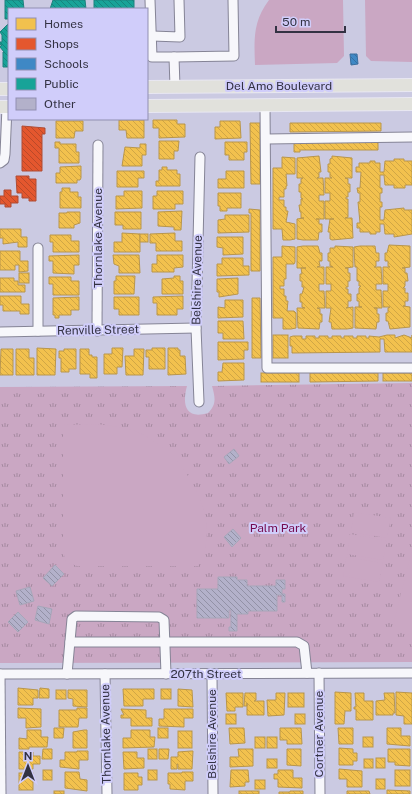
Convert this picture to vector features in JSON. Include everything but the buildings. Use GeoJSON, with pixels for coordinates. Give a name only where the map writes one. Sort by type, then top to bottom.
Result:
{"type":"FeatureCollection","features":[{"type":"Feature","properties":{"kind":"main road","name":"Del Amo Boulevard"},"geometry":{"type":"LineString","coordinates":[[148,87],[412,85]]}},
{"type":"Feature","properties":{"kind":"main road"},"geometry":{"type":"LineString","coordinates":[[265,86],[265,105]]}},
{"type":"Feature","properties":{"kind":"main road","name":"Del Amo Boulevard"},"geometry":{"type":"LineString","coordinates":[[148,106],[412,104]]}},
{"type":"Feature","properties":{"kind":"street"},"geometry":{"type":"LineString","coordinates":[[150,0],[152,57],[234,56],[233,0]]}},
{"type":"Feature","properties":{"kind":"street"},"geometry":{"type":"LineString","coordinates":[[152,36],[180,37],[179,0]]}},
{"type":"Feature","properties":{"kind":"street"},"geometry":{"type":"LineString","coordinates":[[174,57],[175,87]]}},
{"type":"Feature","properties":{"kind":"street"},"geometry":{"type":"LineString","coordinates":[[265,105],[267,139],[267,368],[412,368]]}},
{"type":"Feature","properties":{"kind":"street"},"geometry":{"type":"LineString","coordinates":[[0,163],[4,160],[5,154],[5,107]]}},
{"type":"Feature","properties":{"kind":"street"},"geometry":{"type":"LineString","coordinates":[[267,139],[412,137]]}},
{"type":"Feature","properties":{"kind":"street","name":"Thornlake Avenue"},"geometry":{"type":"LineString","coordinates":[[97,331],[98,146]]}},
{"type":"Feature","properties":{"kind":"street","name":"Belshire Avenue"},"geometry":{"type":"LineString","coordinates":[[199,402],[196,328],[200,157]]}},
{"type":"Feature","properties":{"kind":"street"},"geometry":{"type":"LineString","coordinates":[[38,248],[38,331]]}},
{"type":"Feature","properties":{"kind":"street","name":"Renville Street"},"geometry":{"type":"LineString","coordinates":[[0,332],[196,328]]}},
{"type":"Feature","properties":{"kind":"street"},"geometry":{"type":"LineString","coordinates":[[67,674],[72,620],[76,616],[152,616],[159,617],[164,620],[166,674]]}},
{"type":"Feature","properties":{"kind":"street"},"geometry":{"type":"LineString","coordinates":[[70,642],[297,642],[304,646],[307,673]]}},
{"type":"Feature","properties":{"kind":"street","name":"Cortner Avenue"},"geometry":{"type":"LineString","coordinates":[[319,673],[320,794]]}},
{"type":"Feature","properties":{"kind":"street","name":"207th Street"},"geometry":{"type":"LineString","coordinates":[[0,674],[412,673]]}},
{"type":"Feature","properties":{"kind":"street"},"geometry":{"type":"LineString","coordinates":[[0,674],[1,794]]}},
{"type":"Feature","properties":{"kind":"street","name":"Thornlake Avenue"},"geometry":{"type":"LineString","coordinates":[[105,674],[108,794]]}},
{"type":"Feature","properties":{"kind":"street","name":"Belshire Avenue"},"geometry":{"type":"LineString","coordinates":[[212,674],[213,794]]}},
{"type":"Feature","properties":{"kind":"green space"},"geometry":{"type":"Polygon","coordinates":[[[269,0],[343,0],[344,56],[337,63],[255,65],[255,39],[257,23],[269,0]]]}},
{"type":"Feature","properties":{"kind":"green space"},"geometry":{"type":"Polygon","coordinates":[[[365,0],[412,0],[412,62],[371,61],[366,56],[365,0]]]}},
{"type":"Feature","properties":{"kind":"green space","name":"Palm Park"},"geometry":{"type":"Polygon","coordinates":[[[412,383],[412,662],[0,663],[0,387],[187,386],[185,404],[187,409],[194,414],[200,415],[208,413],[213,407],[214,397],[212,386],[412,383]]]}},
{"type":"Feature","properties":{"kind":"green space"},"geometry":{"type":"Polygon","coordinates":[[[98,424],[135,431],[151,439],[179,463],[199,496],[205,513],[207,531],[205,549],[198,566],[77,566],[66,562],[63,551],[63,425],[98,424]]]}},
{"type":"Feature","properties":{"kind":"green space"},"geometry":{"type":"Polygon","coordinates":[[[354,512],[391,518],[387,538],[351,532],[354,512]]]}},
{"type":"Feature","properties":{"kind":"green space"},"geometry":{"type":"Polygon","coordinates":[[[350,534],[387,541],[383,560],[347,554],[350,534]]]}},
{"type":"Feature","properties":{"kind":"green space"},"geometry":{"type":"Polygon","coordinates":[[[412,549],[412,634],[408,634],[400,632],[394,621],[412,549]]]}},
{"type":"Feature","properties":{"kind":"green space"},"geometry":{"type":"Polygon","coordinates":[[[346,557],[383,563],[379,582],[343,576],[346,557]]]}}]}
